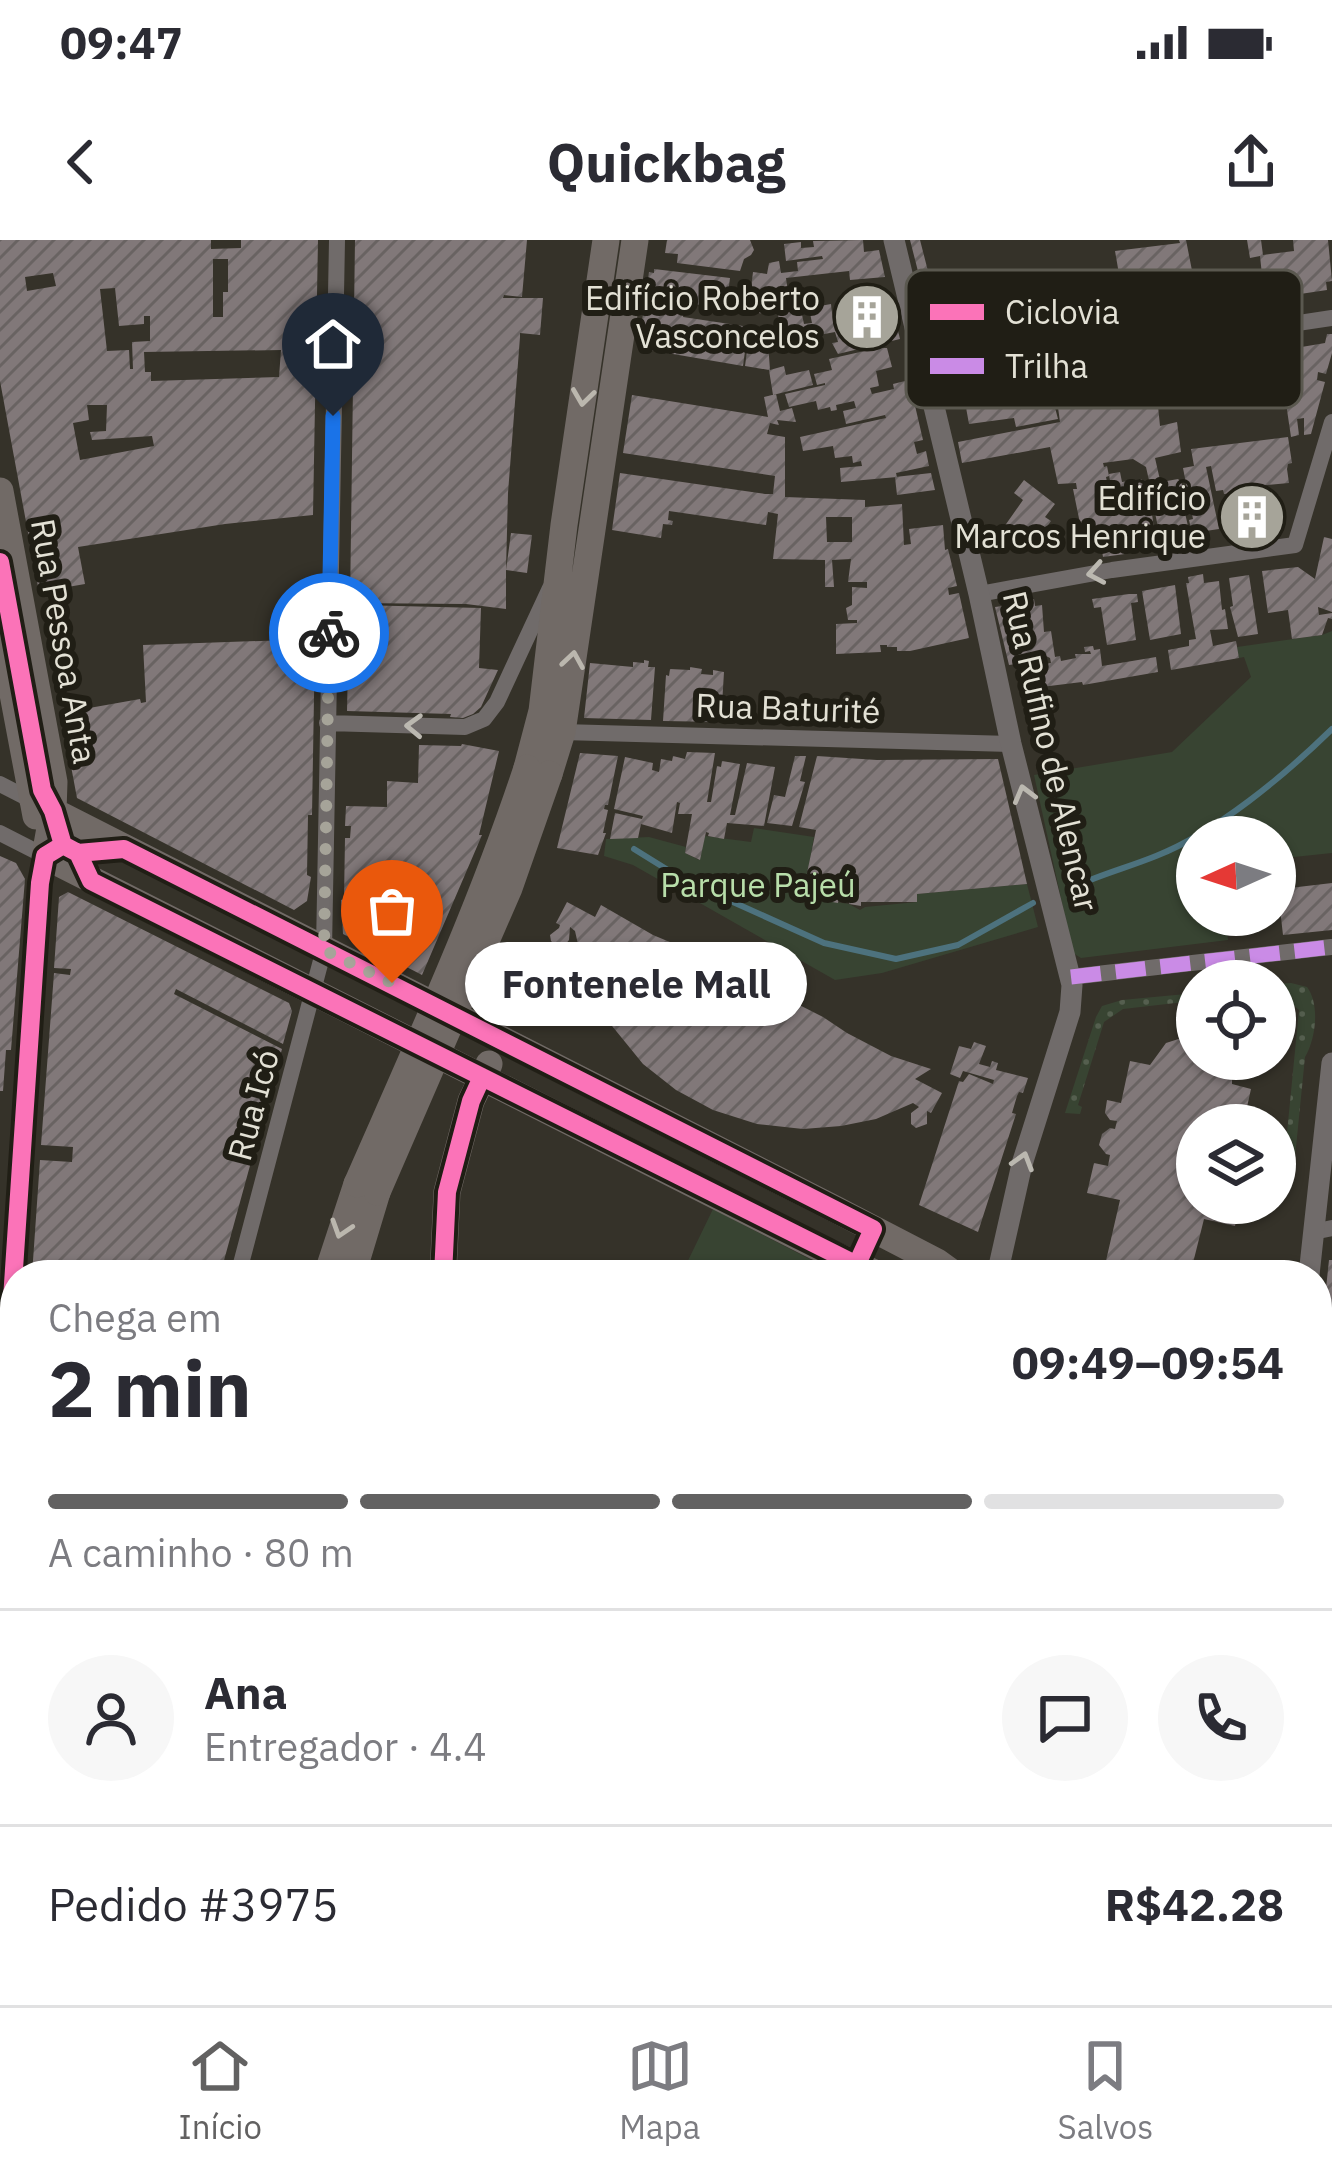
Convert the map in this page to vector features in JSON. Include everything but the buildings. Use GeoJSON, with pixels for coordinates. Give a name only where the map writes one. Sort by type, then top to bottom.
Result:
{"type":"FeatureCollection","features":[{"type":"Feature","properties":{"kind":"main road"},"geometry":{"type":"LineString","coordinates":[[538,771],[560,566],[606,240]]}},
{"type":"Feature","properties":{"kind":"main road"},"geometry":{"type":"LineString","coordinates":[[334,1260],[367,1188],[505,837],[562,732],[635,240]]}},
{"type":"Feature","properties":{"kind":"main road","name":"Rua Pessoa Anta"},"geometry":{"type":"LineString","coordinates":[[0,491],[54,782],[43,806]]}},
{"type":"Feature","properties":{"kind":"main road","name":"Rua Pessoa Anta"},"geometry":{"type":"LineString","coordinates":[[0,625],[43,806],[45,856]]}},
{"type":"Feature","properties":{"kind":"main road"},"geometry":{"type":"LineString","coordinates":[[43,806],[933,1260]]}},
{"type":"Feature","properties":{"kind":"main road"},"geometry":{"type":"LineString","coordinates":[[45,856],[841,1260]]}},
{"type":"Feature","properties":{"kind":"main road"},"geometry":{"type":"LineString","coordinates":[[444,1260],[447,1192],[471,1101],[500,1039]]}},
{"type":"Feature","properties":{"kind":"main road"},"geometry":{"type":"LineString","coordinates":[[355,1260],[367,1188]]}},
{"type":"Feature","properties":{"kind":"street","name":"Rua Icó"},"geometry":{"type":"LineString","coordinates":[[242,1260],[324,950],[337,240]]}},
{"type":"Feature","properties":{"kind":"street","name":"Rua Rufino de Alencar"},"geometry":{"type":"LineString","coordinates":[[894,240],[906,287]]}},
{"type":"Feature","properties":{"kind":"street"},"geometry":{"type":"LineString","coordinates":[[1302,323],[1332,319]]}},
{"type":"Feature","properties":{"kind":"street","name":"Rua Rufino de Alencar"},"geometry":{"type":"LineString","coordinates":[[936,408],[1011,744],[1071,977],[1070,1012],[1022,1164],[1000,1260]]}},
{"type":"Feature","properties":{"kind":"street"},"geometry":{"type":"LineString","coordinates":[[980,594],[1295,545],[1332,423]]}},
{"type":"Feature","properties":{"kind":"street"},"geometry":{"type":"LineString","coordinates":[[327,723],[465,727],[484,719],[497,702],[560,566]]}},
{"type":"Feature","properties":{"kind":"street","name":"Rua Baturité"},"geometry":{"type":"LineString","coordinates":[[562,732],[1011,744]]}},
{"type":"Feature","properties":{"kind":"street"},"geometry":{"type":"LineString","coordinates":[[0,784],[43,806]]}},
{"type":"Feature","properties":{"kind":"street"},"geometry":{"type":"LineString","coordinates":[[0,833],[45,856],[16,1260]]}},
{"type":"Feature","properties":{"kind":"street"},"geometry":{"type":"LineString","coordinates":[[1071,977],[1331,946]]}},
{"type":"Feature","properties":{"kind":"street"},"geometry":{"type":"LineString","coordinates":[[1313,1260],[1322,1230],[1332,1063]]}},
{"type":"Feature","properties":{"kind":"street"},"geometry":{"type":"LineString","coordinates":[[866,1260],[873,1229]]}},
{"type":"Feature","properties":{"kind":"green space"},"geometry":{"type":"Polygon","coordinates":[[[1332,631],[1332,853],[1296,857],[1296,816],[1176,816],[1176,936],[1228,936],[1228,940],[1081,958],[1073,953],[1034,775],[1172,752],[1251,677],[1237,647],[1332,631]]]}},
{"type":"Feature","properties":{"kind":"green space","name":"Parque Pajeú"},"geometry":{"type":"Polygon","coordinates":[[[754,828],[814,837],[803,897],[860,910],[917,902],[917,894],[1027,884],[1038,927],[882,973],[835,980],[633,865],[604,856],[606,839],[649,837],[686,847],[685,853],[699,860],[705,836],[751,842],[754,828]]]}},
{"type":"Feature","properties":{"kind":"green space"},"geometry":{"type":"Polygon","coordinates":[[[1296,984],[1307,987],[1315,1012],[1305,1057],[1296,1147],[1296,1104],[1290,1104],[1292,1080],[1296,1080],[1296,984]]]}},
{"type":"Feature","properties":{"kind":"green space"},"geometry":{"type":"Polygon","coordinates":[[[1176,995],[1176,1003],[1123,1009],[1104,1022],[1078,1105],[1080,1114],[1065,1113],[1096,1017],[1102,1006],[1176,995]]]}},
{"type":"Feature","properties":{"kind":"green space"},"geometry":{"type":"Polygon","coordinates":[[[713,1209],[811,1260],[688,1260],[713,1209]]]}},
{"type":"Feature","properties":{"kind":"waterway"},"geometry":{"type":"LineString","coordinates":[[1076,886],[1156,856],[1203,832],[1272,783],[1332,729]]}},
{"type":"Feature","properties":{"kind":"waterway"},"geometry":{"type":"LineString","coordinates":[[634,849],[684,880],[824,943],[896,959],[958,945],[1033,903]]}},
{"type":"Feature","properties":{"kind":"marked path"},"geometry":{"type":"LineString","coordinates":[[1071,977],[1331,947]]}},
{"type":"Feature","properties":{"kind":"cycle path"},"geometry":{"type":"LineString","coordinates":[[0,562],[42,790],[63,845]]}},
{"type":"Feature","properties":{"kind":"cycle path"},"geometry":{"type":"LineString","coordinates":[[15,1260],[40,883],[45,856],[63,845],[78,853],[124,849],[873,1229],[859,1260]]}},
{"type":"Feature","properties":{"kind":"cycle path"},"geometry":{"type":"LineString","coordinates":[[78,853],[91,881],[847,1260]]}},
{"type":"Feature","properties":{"kind":"cycle path"},"geometry":{"type":"LineString","coordinates":[[444,1260],[447,1192],[482,1077]]}},
{"type":"Feature","properties":{"kind":"way so far"},"geometry":{"type":"LineString","coordinates":[[329,633],[324,950],[392,983]]}},
{"type":"Feature","properties":{"kind":"place","name":"Edifício Roberto Vasconcelos"},"geometry":{"type":"Point","coordinates":[867,317]}},
{"type":"Feature","properties":{"kind":"place","name":"Edifício Marcos Henrique"},"geometry":{"type":"Point","coordinates":[1252,517]}},
{"type":"Feature","properties":{"kind":"place","name":"Fontenele Mall"},"geometry":{"type":"Point","coordinates":[392,983]}},
{"type":"Feature","properties":{"kind":"route"},"geometry":{"type":"LineString","coordinates":[[329,633],[333,416]]}}]}
